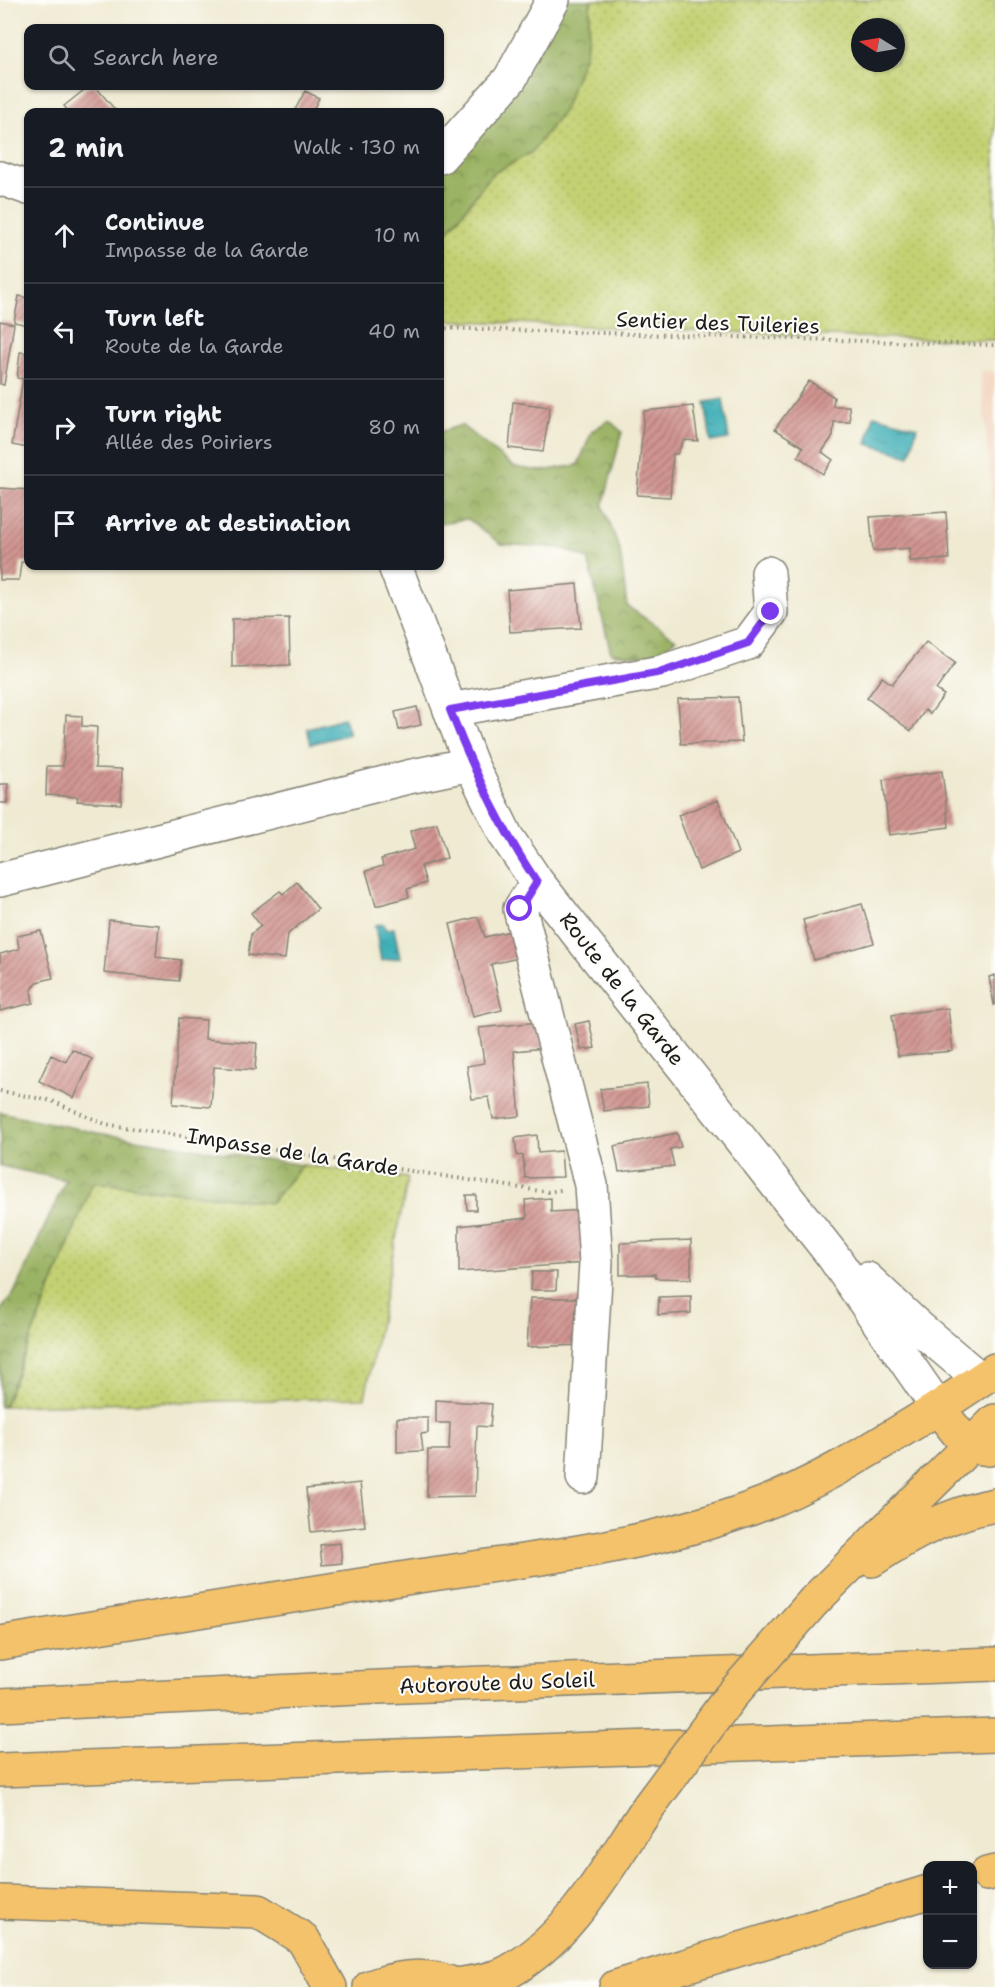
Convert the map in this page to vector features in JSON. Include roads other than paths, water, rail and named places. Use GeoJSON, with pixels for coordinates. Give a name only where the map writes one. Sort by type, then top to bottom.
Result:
{"type":"FeatureCollection","features":[{"type":"Feature","properties":{"kind":"main road"},"geometry":{"type":"LineString","coordinates":[[0,1642],[212,1607],[563,1555],[653,1538],[752,1508],[797,1489],[847,1463],[938,1408],[990,1380]]}},
{"type":"Feature","properties":{"kind":"main road"},"geometry":{"type":"LineString","coordinates":[[938,1408],[981,1448]]}},
{"type":"Feature","properties":{"kind":"main road"},"geometry":{"type":"LineString","coordinates":[[370,1987],[393,1978],[425,1977],[458,1986],[486,1980],[509,1972],[542,1949],[572,1919],[649,1806],[730,1697],[814,1601],[981,1448],[995,1421]]}},
{"type":"Feature","properties":{"kind":"main road"},"geometry":{"type":"LineString","coordinates":[[814,1601],[887,1550],[928,1526],[974,1509],[995,1505]]}},
{"type":"Feature","properties":{"kind":"main road","name":"Autoroute du Soleil"},"geometry":{"type":"LineString","coordinates":[[0,1706],[367,1688],[995,1664]]}},
{"type":"Feature","properties":{"kind":"main road"},"geometry":{"type":"LineString","coordinates":[[0,1770],[995,1735]]}},
{"type":"Feature","properties":{"kind":"main road"},"geometry":{"type":"LineString","coordinates":[[616,1987],[923,1893]]}},
{"type":"Feature","properties":{"kind":"main road"},"geometry":{"type":"LineString","coordinates":[[0,1902],[258,1911],[303,1939],[330,1987]]}},
{"type":"Feature","properties":{"kind":"street"},"geometry":{"type":"LineString","coordinates":[[444,153],[510,79],[552,0]]}},
{"type":"Feature","properties":{"kind":"street"},"geometry":{"type":"LineString","coordinates":[[0,178],[24,187]]}},
{"type":"Feature","properties":{"kind":"street","name":"Route de la Garde"},"geometry":{"type":"LineString","coordinates":[[397,570],[471,764],[506,836],[537,882],[833,1256],[854,1290],[883,1325],[938,1408]]}},
{"type":"Feature","properties":{"kind":"street"},"geometry":{"type":"LineString","coordinates":[[450,710],[662,672],[748,643],[771,612],[768,573]]}},
{"type":"Feature","properties":{"kind":"street"},"geometry":{"type":"LineString","coordinates":[[0,880],[408,777],[471,764]]}},
{"type":"Feature","properties":{"kind":"street"},"geometry":{"type":"LineString","coordinates":[[537,882],[520,909],[591,1185],[596,1263],[583,1477]]}},
{"type":"Feature","properties":{"kind":"street","name":"Route de la Garde"},"geometry":{"type":"LineString","coordinates":[[833,1256],[867,1279],[916,1326],[990,1380]]}},
{"type":"Feature","properties":{"kind":"water"},"geometry":{"type":"Polygon","coordinates":[[[723,399],[729,439],[711,442],[705,402],[723,399]]]}},
{"type":"Feature","properties":{"kind":"water"},"geometry":{"type":"Polygon","coordinates":[[[874,415],[917,427],[910,456],[867,444],[874,415]]]}},
{"type":"Feature","properties":{"kind":"water"},"geometry":{"type":"Polygon","coordinates":[[[344,718],[349,734],[311,744],[307,728],[344,718]]]}},
{"type":"Feature","properties":{"kind":"water"},"geometry":{"type":"Polygon","coordinates":[[[384,924],[385,929],[394,928],[400,958],[381,961],[375,925],[384,924]]]}}]}
